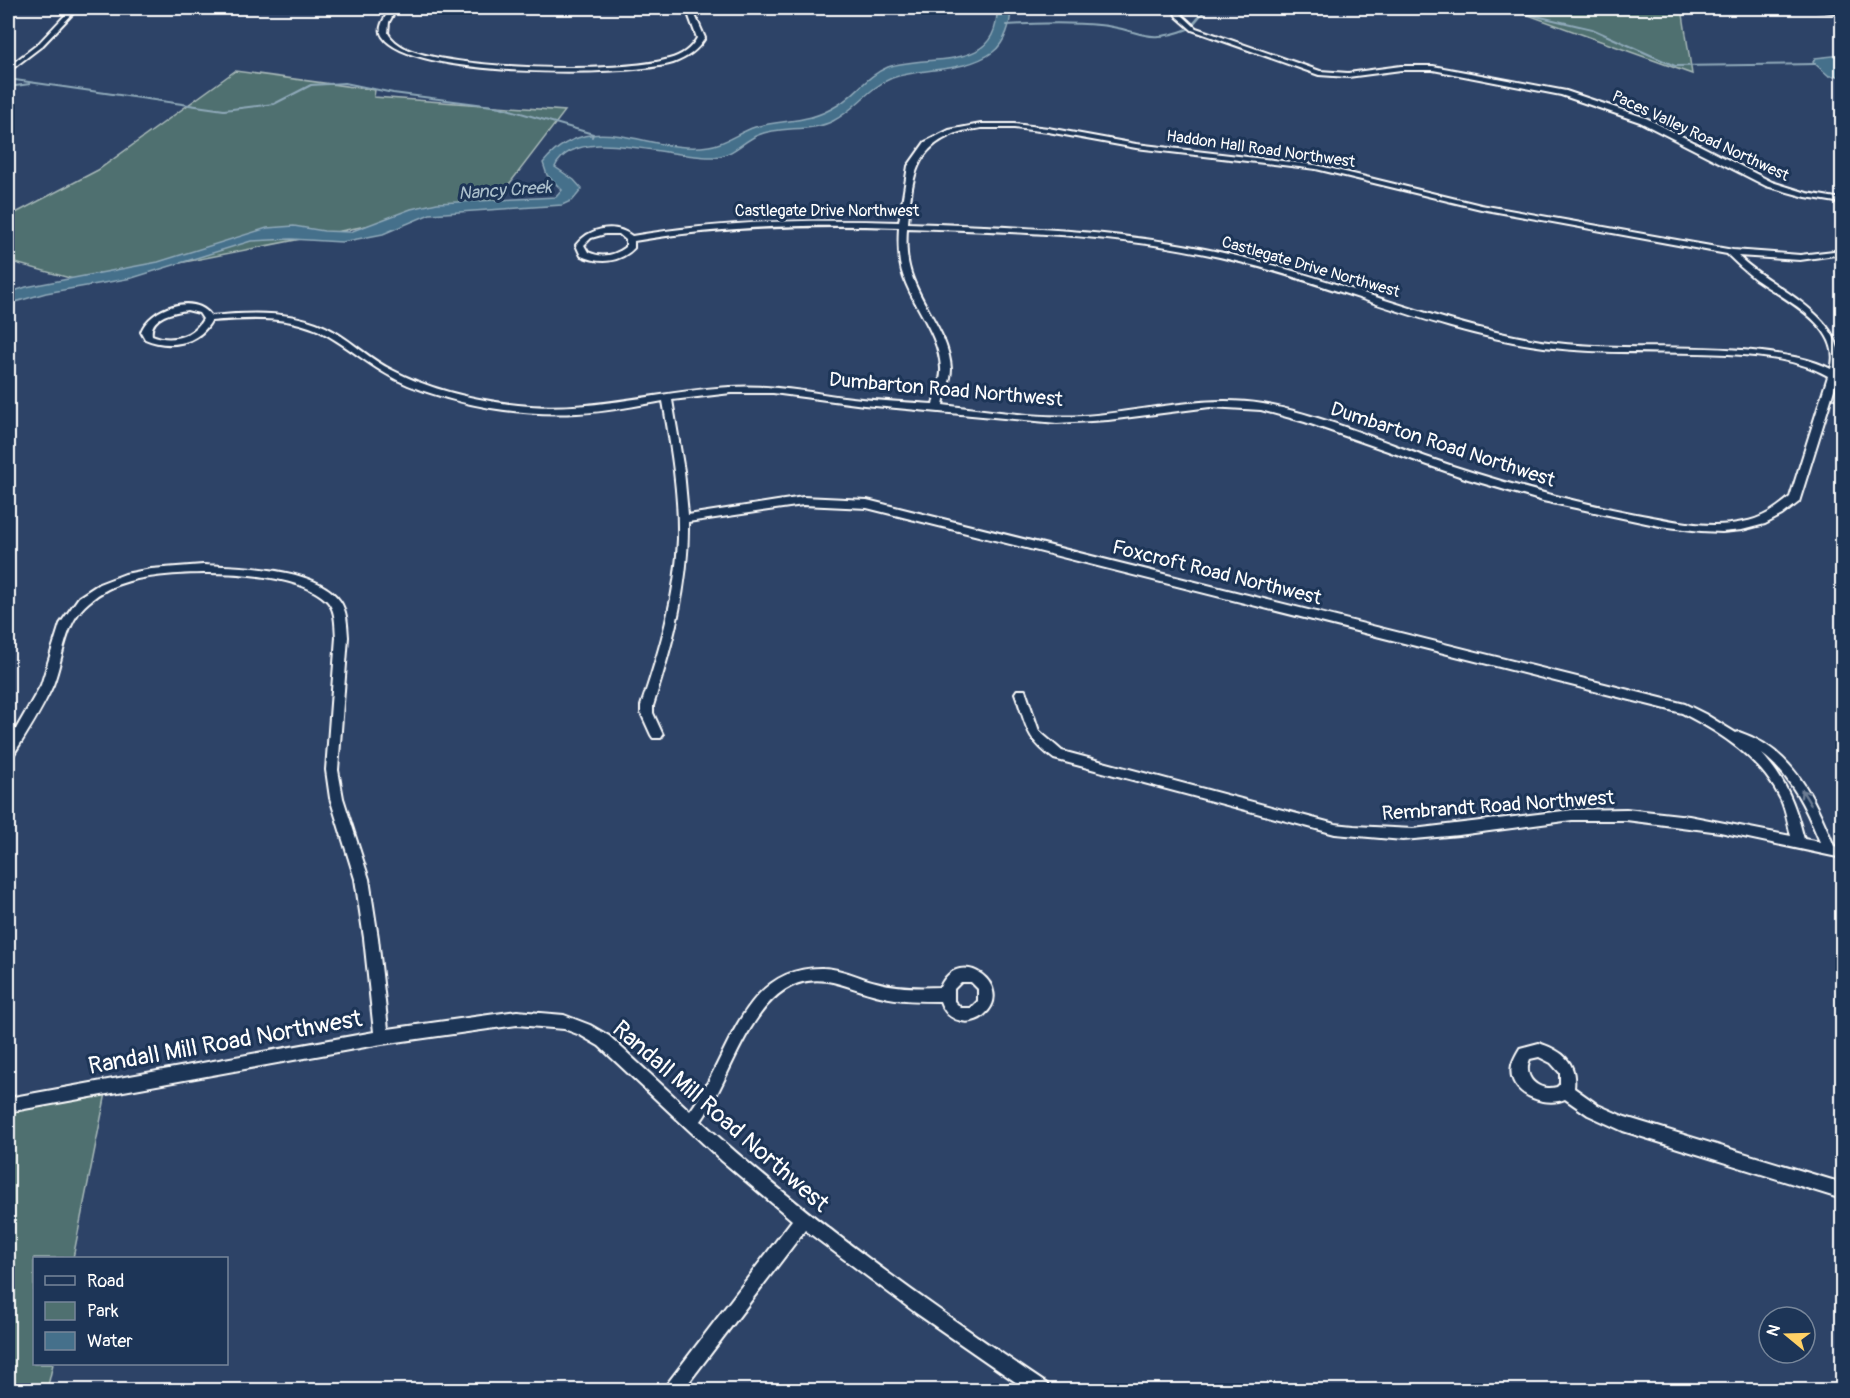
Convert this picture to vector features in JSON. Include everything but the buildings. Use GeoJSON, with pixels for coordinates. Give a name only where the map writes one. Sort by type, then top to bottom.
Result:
{"type":"FeatureCollection","features":[{"type":"Feature","properties":{"kind":"street"},"geometry":{"type":"LineString","coordinates":[[8,70],[40,45],[75,8]]}},
{"type":"Feature","properties":{"kind":"street"},"geometry":{"type":"LineString","coordinates":[[394,8],[385,24],[384,32],[390,43],[403,51],[464,62],[568,70],[650,66],[685,55],[701,38],[689,8]]}},
{"type":"Feature","properties":{"kind":"street","name":"Paces Valley Road Northwest"},"geometry":{"type":"LineString","coordinates":[[1174,8],[1187,24],[1203,33],[1308,70],[1348,75],[1401,68],[1433,68],[1584,99],[1643,120],[1769,184],[1806,195],[1842,201]]}},
{"type":"Feature","properties":{"kind":"street"},"geometry":{"type":"LineString","coordinates":[[1815,8],[1842,11]]}},
{"type":"Feature","properties":{"kind":"street","name":"Haddon Hall Road Northwest"},"geometry":{"type":"LineString","coordinates":[[938,407],[946,380],[946,361],[906,271],[903,250],[904,225],[912,166],[922,149],[939,138],[959,131],[1007,125],[1136,146],[1320,168],[1482,208],[1729,251],[1800,258],[1842,252]]}},
{"type":"Feature","properties":{"kind":"street","name":"Castlegate Drive Northwest"},"geometry":{"type":"LineString","coordinates":[[630,239],[630,248],[612,258],[596,259],[581,250],[580,245],[588,236],[604,231],[621,232],[630,239],[695,228],[754,222],[1053,231],[1150,241],[1270,267],[1449,324],[1507,338],[1584,348],[1746,353],[1788,359],[1840,375]]}},
{"type":"Feature","properties":{"kind":"street"},"geometry":{"type":"LineString","coordinates":[[1729,251],[1743,266],[1825,327],[1838,347],[1840,375]]}},
{"type":"Feature","properties":{"kind":"street","name":"Dumbarton Road Northwest"},"geometry":{"type":"LineString","coordinates":[[177,308],[202,310],[208,319],[201,331],[193,336],[172,342],[154,340],[146,332],[151,321],[177,308]]}},
{"type":"Feature","properties":{"kind":"street","name":"Dumbarton Road Northwest"},"geometry":{"type":"LineString","coordinates":[[208,319],[261,316],[305,323],[331,333],[380,368],[406,381],[437,391],[517,408],[574,411],[721,390],[763,389],[872,403],[938,407],[1018,418],[1062,420],[1109,417],[1197,404],[1255,406],[1299,416],[1472,476],[1542,496],[1680,525],[1722,529],[1767,520],[1784,510],[1795,499],[1840,375]]}},
{"type":"Feature","properties":{"kind":"street"},"geometry":{"type":"LineString","coordinates":[[657,735],[647,713],[647,706],[665,651],[677,598],[683,519],[680,476],[667,398]]}},
{"type":"Feature","properties":{"kind":"street","name":"Foxcroft Road Northwest"},"geometry":{"type":"LineString","coordinates":[[683,519],[803,501],[867,504],[1685,709],[1732,736],[1768,771],[1780,786],[1788,803],[1799,843]]}},
{"type":"Feature","properties":{"kind":"street"},"geometry":{"type":"LineString","coordinates":[[8,753],[43,694],[73,611],[86,599],[112,584],[153,571],[222,569],[285,577],[320,589],[330,596],[340,616],[341,647],[331,741],[332,772],[337,800],[362,880],[382,1037]]}},
{"type":"Feature","properties":{"kind":"street","name":"Rembrandt Road Northwest"},"geometry":{"type":"LineString","coordinates":[[1021,693],[1032,732],[1042,745],[1058,755],[1335,829],[1372,834],[1412,835],[1563,816],[1623,814],[1699,822],[1836,852]]}},
{"type":"Feature","properties":{"kind":"street","name":"Foxcroft Road Northwest"},"geometry":{"type":"LineString","coordinates":[[1732,736],[1750,741],[1770,754],[1789,773],[1813,808],[1836,852]]}},
{"type":"Feature","properties":{"kind":"street"},"geometry":{"type":"LineString","coordinates":[[691,1121],[705,1106],[717,1086],[754,1006],[767,992],[784,981],[802,975],[821,974],[886,991],[944,994]]}},
{"type":"Feature","properties":{"kind":"street","name":"Randall Mill Road Northwest"},"geometry":{"type":"LineString","coordinates":[[8,1105],[382,1037],[517,1018],[564,1022],[604,1041],[803,1219],[912,1303],[1041,1390]]}},
{"type":"Feature","properties":{"kind":"street"},"geometry":{"type":"LineString","coordinates":[[1565,1090],[1593,1110],[1623,1124],[1842,1191]]}},
{"type":"Feature","properties":{"kind":"street"},"geometry":{"type":"LineString","coordinates":[[673,1390],[803,1219]]}},
{"type":"Feature","properties":{"kind":"green space"},"geometry":{"type":"Polygon","coordinates":[[[1486,8],[1682,8],[1692,74],[1517,11],[1486,8]]]}},
{"type":"Feature","properties":{"kind":"green space"},"geometry":{"type":"Polygon","coordinates":[[[235,71],[375,90],[374,97],[565,111],[497,200],[84,282],[8,261],[8,217],[98,170],[235,71]]]}},
{"type":"Feature","properties":{"kind":"green space"},"geometry":{"type":"Polygon","coordinates":[[[107,1088],[73,1257],[33,1257],[33,1365],[53,1365],[47,1390],[8,1390],[8,1109],[107,1088]]]}},
{"type":"Feature","properties":{"kind":"water"},"geometry":{"type":"Polygon","coordinates":[[[997,8],[1010,8],[1010,20],[1004,38],[993,52],[982,59],[957,67],[892,78],[876,87],[841,116],[824,125],[767,132],[752,138],[726,154],[714,157],[604,145],[583,147],[566,154],[555,167],[574,180],[582,189],[573,200],[562,205],[430,214],[383,234],[342,242],[291,239],[251,241],[132,278],[46,293],[8,304],[8,293],[26,287],[158,262],[267,228],[294,226],[350,232],[411,209],[437,203],[556,197],[562,190],[547,175],[543,163],[562,146],[581,137],[601,134],[665,145],[709,146],[721,143],[755,127],[816,116],[838,105],[874,75],[888,67],[904,63],[941,60],[974,52],[986,43],[995,29],[997,8]]]}},
{"type":"Feature","properties":{"kind":"water"},"geometry":{"type":"Polygon","coordinates":[[[1842,55],[1842,76],[1829,76],[1813,62],[1815,58],[1842,55]]]}},
{"type":"Feature","properties":{"kind":"waterway"},"geometry":{"type":"LineString","coordinates":[[1194,23],[1207,8]]}},
{"type":"Feature","properties":{"kind":"waterway"},"geometry":{"type":"LineString","coordinates":[[1481,8],[1515,11],[1592,29],[1675,66],[1815,64]]}},
{"type":"Feature","properties":{"kind":"waterway"},"geometry":{"type":"LineString","coordinates":[[1006,25],[1087,24],[1151,36],[1173,34],[1188,29]]}},
{"type":"Feature","properties":{"kind":"waterway"},"geometry":{"type":"LineString","coordinates":[[8,79],[224,110],[274,104],[311,85],[345,83],[393,93],[500,107],[593,134],[592,137]]}},
{"type":"Feature","properties":{"kind":"waterway"},"geometry":{"type":"LineString","coordinates":[[8,87],[30,84]]}},
{"type":"Feature","properties":{"kind":"water label","name":"Nancy Creek"},"geometry":{"type":"Point","coordinates":[505,190]}}]}
